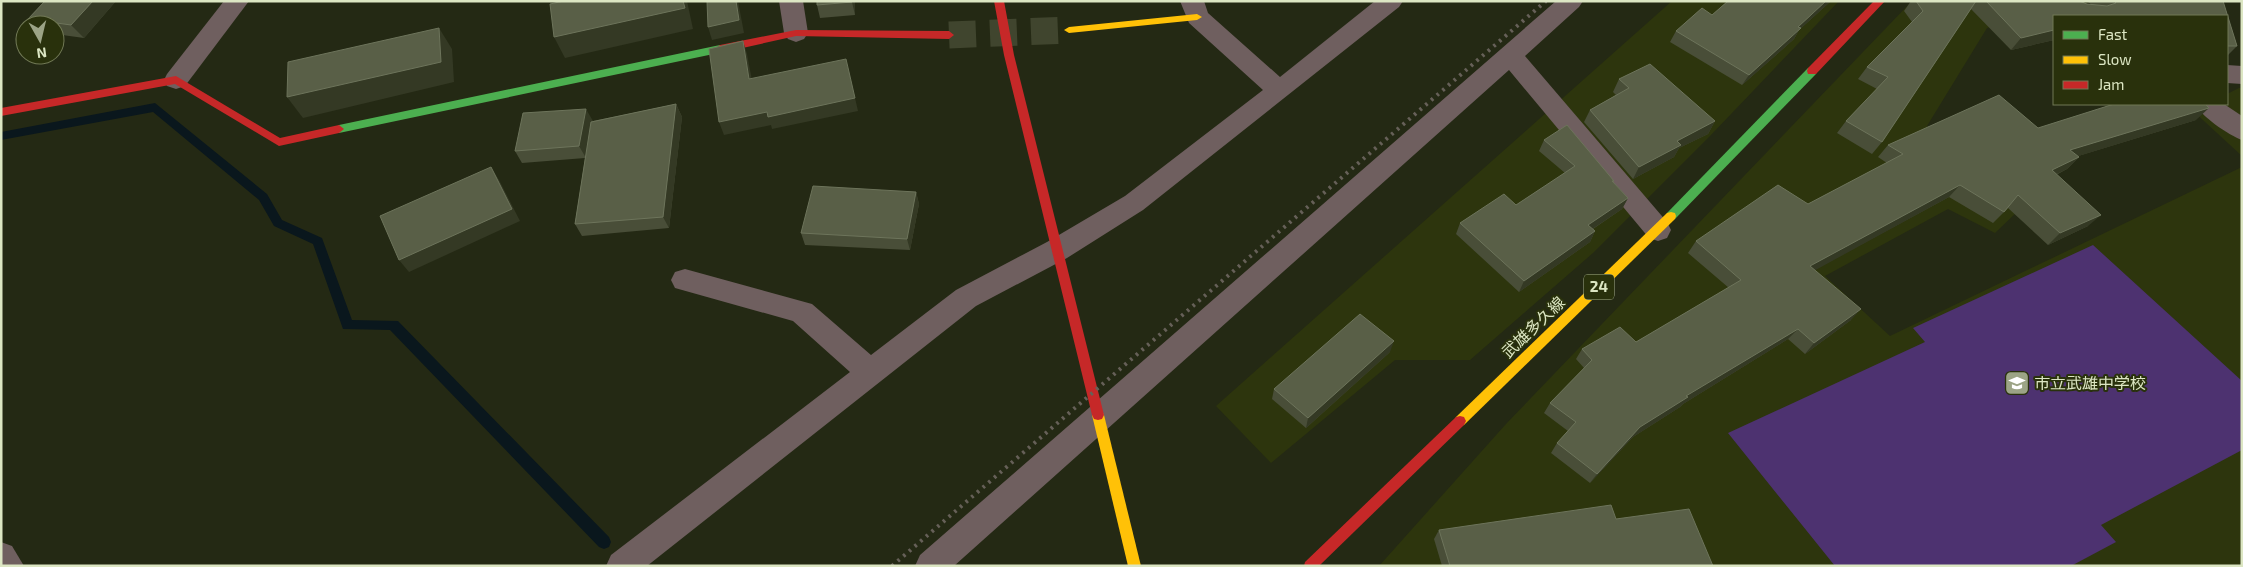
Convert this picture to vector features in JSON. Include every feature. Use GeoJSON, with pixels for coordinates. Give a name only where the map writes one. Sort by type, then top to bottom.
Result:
{"type":"FeatureCollection","features":[{"type":"Feature","properties":{"kind":"street"},"geometry":{"type":"LineString","coordinates":[[176,80],[237,1]]}},
{"type":"Feature","properties":{"kind":"street"},"geometry":{"type":"LineString","coordinates":[[791,1],[796,33]]}},
{"type":"Feature","properties":{"kind":"street"},"geometry":{"type":"LineString","coordinates":[[999,1],[1008,55],[1135,566]]}},
{"type":"Feature","properties":{"kind":"street"},"geometry":{"type":"LineString","coordinates":[[622,566],[966,298],[1057,250],[1134,203],[1279,91],[1391,1]]}},
{"type":"Feature","properties":{"kind":"street"},"geometry":{"type":"LineString","coordinates":[[931,566],[1571,1]]}},
{"type":"Feature","properties":{"kind":"street","name":"武雄多久線"},"geometry":{"type":"LineString","coordinates":[[1310,566],[1658,230],[1880,1]]}},
{"type":"Feature","properties":{"kind":"street"},"geometry":{"type":"LineString","coordinates":[[1069,30],[1195,9],[1279,91]]}},
{"type":"Feature","properties":{"kind":"street"},"geometry":{"type":"LineString","coordinates":[[1,112],[176,80],[279,142],[796,33],[948,35]]}},
{"type":"Feature","properties":{"kind":"street"},"geometry":{"type":"LineString","coordinates":[[1510,55],[1658,230]]}},
{"type":"Feature","properties":{"kind":"street"},"geometry":{"type":"LineString","coordinates":[[2228,74],[2242,74]]}},
{"type":"Feature","properties":{"kind":"street"},"geometry":{"type":"LineString","coordinates":[[2208,105],[2242,130]]}},
{"type":"Feature","properties":{"kind":"street"},"geometry":{"type":"LineString","coordinates":[[685,280],[802,312],[871,372]]}},
{"type":"Feature","properties":{"kind":"street"},"geometry":{"type":"LineString","coordinates":[[1,557],[8,566]]}},
{"type":"Feature","properties":{"kind":"shaded area"},"geometry":{"type":"Polygon","coordinates":[[[1672,1],[1839,1],[1710,136],[1593,253],[1470,360],[1395,360],[1271,463],[1216,406],[1672,1]]]}},
{"type":"Feature","properties":{"kind":"shaded area"},"geometry":{"type":"Polygon","coordinates":[[[1912,1],[2098,1],[2044,8],[1987,28],[1927,126],[2018,211],[1995,233],[1948,209],[1825,276],[1890,336],[2242,167],[2242,566],[1379,566],[1506,424],[1912,1]]]}},
{"type":"Feature","properties":{"kind":"shaded area"},"geometry":{"type":"Polygon","coordinates":[[[2242,88],[2242,156],[2191,109],[2201,105],[2228,105],[2228,94],[2242,88]]]}},
{"type":"Feature","properties":{"kind":"shaded area","name":"市立武雄中学校"},"geometry":{"type":"Polygon","coordinates":[[[2093,245],[2242,381],[2242,450],[2101,525],[2116,542],[2071,566],[1835,566],[1728,433],[1925,342],[1913,328],[2093,245]]]}},
{"type":"Feature","properties":{"kind":"building"},"geometry":{"type":"Polygon","coordinates":[[[45,1],[93,1],[71,25],[65,24],[65,15],[32,15],[45,1]]]}},
{"type":"Feature","properties":{"kind":"building"},"geometry":{"type":"Polygon","coordinates":[[[564,1],[683,1],[685,8],[554,37],[550,4],[564,1]]]}},
{"type":"Feature","properties":{"kind":"building"},"geometry":{"type":"Polygon","coordinates":[[[707,1],[736,1],[739,20],[708,27],[707,1]]]}},
{"type":"Feature","properties":{"kind":"building"},"geometry":{"type":"Polygon","coordinates":[[[817,1],[852,1],[852,2],[817,5],[817,1]]]}},
{"type":"Feature","properties":{"kind":"building"},"geometry":{"type":"Polygon","coordinates":[[[1728,1],[1826,1],[1798,27],[1801,28],[1749,75],[1676,31],[1702,8],[1712,15],[1728,1]]]}},
{"type":"Feature","properties":{"kind":"building"},"geometry":{"type":"Polygon","coordinates":[[[1916,1],[1976,1],[1882,142],[1846,121],[1888,77],[1867,67],[1923,11],[1916,1]]]}},
{"type":"Feature","properties":{"kind":"building"},"geometry":{"type":"Polygon","coordinates":[[[1986,1],[2079,1],[2087,4],[2107,6],[2116,3],[2114,1],[2223,1],[2227,15],[2053,15],[2053,30],[2021,38],[1986,1]]]}},
{"type":"Feature","properties":{"kind":"building"},"geometry":{"type":"Polygon","coordinates":[[[2228,17],[2237,46],[2228,46],[2228,17]]]}},
{"type":"Feature","properties":{"kind":"building"},"geometry":{"type":"Polygon","coordinates":[[[439,28],[441,62],[287,97],[288,62],[439,28]]]}},
{"type":"Feature","properties":{"kind":"building"},"geometry":{"type":"Polygon","coordinates":[[[743,41],[749,79],[846,59],[855,98],[768,117],[767,112],[719,122],[709,49],[743,41]]]}},
{"type":"Feature","properties":{"kind":"building"},"geometry":{"type":"Polygon","coordinates":[[[1650,64],[1715,121],[1677,141],[1681,145],[1639,167],[1590,110],[1629,88],[1619,79],[1650,64]]]}},
{"type":"Feature","properties":{"kind":"building"},"geometry":{"type":"Polygon","coordinates":[[[1999,95],[2038,128],[2111,105],[2206,105],[2209,108],[2070,150],[2079,157],[2052,170],[2101,215],[2060,233],[2018,195],[2004,212],[1960,185],[1810,266],[1861,309],[1814,343],[1798,329],[1686,396],[1688,397],[1640,427],[1597,474],[1557,443],[1576,422],[1550,403],[1592,360],[1582,349],[1620,327],[1636,342],[1741,280],[1696,241],[1778,185],[1808,204],[1903,154],[1888,145],[1999,95]]]}},
{"type":"Feature","properties":{"kind":"building"},"geometry":{"type":"Polygon","coordinates":[[[676,104],[663,217],[575,224],[591,122],[676,104]]]}},
{"type":"Feature","properties":{"kind":"building"},"geometry":{"type":"Polygon","coordinates":[[[586,109],[579,146],[515,151],[523,113],[586,109]]]}},
{"type":"Feature","properties":{"kind":"building"},"geometry":{"type":"Polygon","coordinates":[[[1567,125],[1628,198],[1588,225],[1595,231],[1524,281],[1460,223],[1504,194],[1516,205],[1575,166],[1544,140],[1567,125]]]}},
{"type":"Feature","properties":{"kind":"building"},"geometry":{"type":"Polygon","coordinates":[[[491,167],[512,209],[399,260],[380,216],[491,167]]]}},
{"type":"Feature","properties":{"kind":"building"},"geometry":{"type":"Polygon","coordinates":[[[813,186],[916,192],[907,239],[801,233],[813,186]]]}},
{"type":"Feature","properties":{"kind":"building"},"geometry":{"type":"Polygon","coordinates":[[[1360,314],[1394,341],[1308,418],[1274,389],[1360,314]]]}},
{"type":"Feature","properties":{"kind":"building"},"geometry":{"type":"Polygon","coordinates":[[[1611,505],[1616,519],[1689,509],[1713,566],[1450,566],[1439,530],[1611,505]]]}},
{"type":"Feature","properties":{"kind":"waterway"},"geometry":{"type":"LineString","coordinates":[[1,136],[155,107],[263,197],[278,223],[318,241],[348,325],[393,325],[604,542]]}},
{"type":"Feature","properties":{"kind":"tunnel"},"geometry":{"type":"LineString","coordinates":[[949,35],[1069,30]]}},
{"type":"Feature","properties":{"kind":"railway"},"geometry":{"type":"LineString","coordinates":[[892,566],[1546,1]]}},
{"type":"Feature","properties":{"kind":"traffic: fast"},"geometry":{"type":"LineString","coordinates":[[339,129],[720,49]]}},
{"type":"Feature","properties":{"kind":"traffic: fast"},"geometry":{"type":"LineString","coordinates":[[1671,216],[1812,71]]}},
{"type":"Feature","properties":{"kind":"traffic: slow"},"geometry":{"type":"LineString","coordinates":[[1069,30],[1197,17]]}},
{"type":"Feature","properties":{"kind":"traffic: slow"},"geometry":{"type":"LineString","coordinates":[[1460,421],[1671,216]]}},
{"type":"Feature","properties":{"kind":"traffic: slow"},"geometry":{"type":"LineString","coordinates":[[1098,415],[1135,566]]}},
{"type":"Feature","properties":{"kind":"traffic: jam"},"geometry":{"type":"LineString","coordinates":[[999,1],[1009,55],[1098,415]]}},
{"type":"Feature","properties":{"kind":"traffic: jam"},"geometry":{"type":"LineString","coordinates":[[1812,71],[1880,1]]}},
{"type":"Feature","properties":{"kind":"traffic: jam"},"geometry":{"type":"LineString","coordinates":[[720,49],[796,33],[949,35]]}},
{"type":"Feature","properties":{"kind":"traffic: jam"},"geometry":{"type":"LineString","coordinates":[[1,112],[176,80],[279,142],[339,129]]}},
{"type":"Feature","properties":{"kind":"traffic: jam"},"geometry":{"type":"LineString","coordinates":[[1310,566],[1460,421]]}},
{"type":"Feature","properties":{"kind":"place","name":"市立武雄中学校"},"geometry":{"type":"Point","coordinates":[2017,383]}}]}
